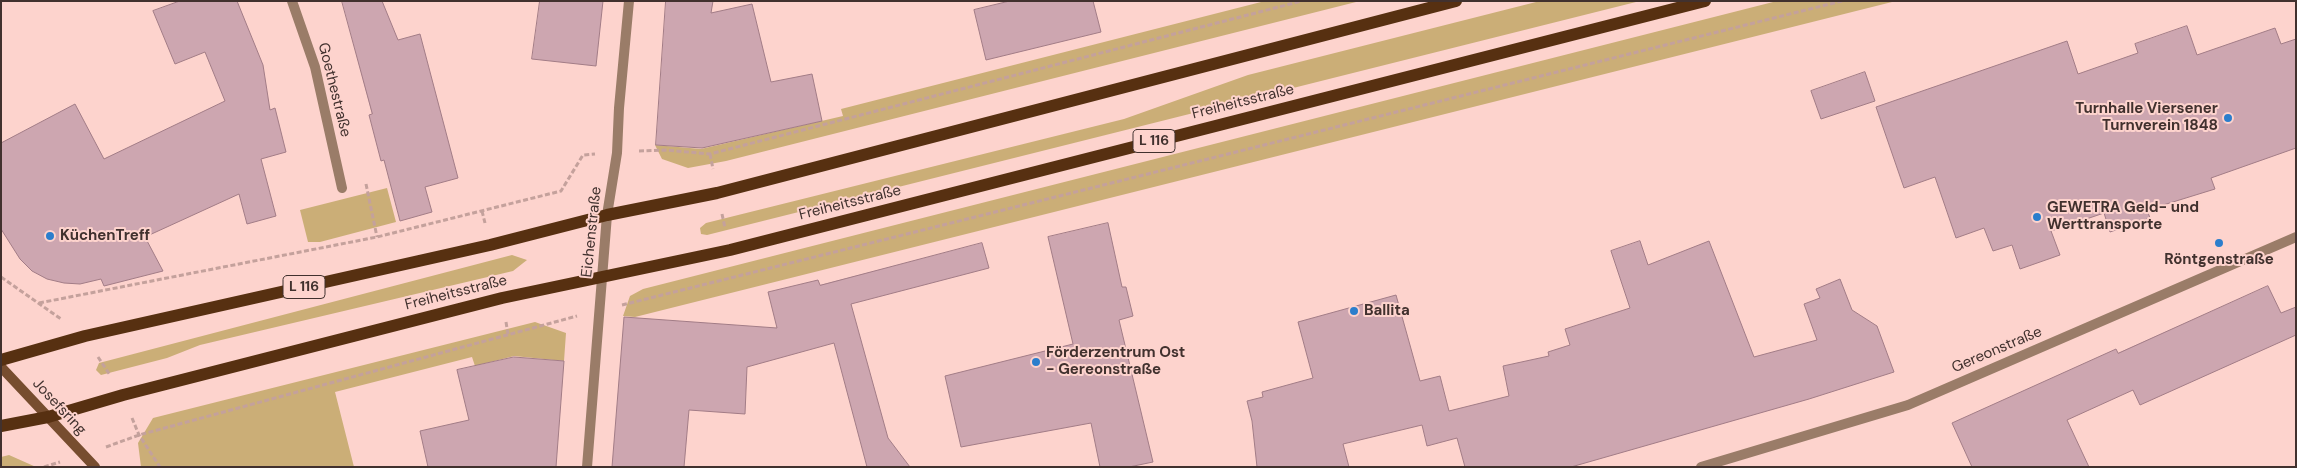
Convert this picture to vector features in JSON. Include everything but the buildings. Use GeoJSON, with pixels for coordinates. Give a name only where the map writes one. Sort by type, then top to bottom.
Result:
{"type":"FeatureCollection","features":[{"type":"Feature","properties":{"kind":"main road","name":"L 116"},"geometry":{"type":"LineString","coordinates":[[1,360],[85,336],[490,245],[607,215],[717,193],[1456,1]]}},
{"type":"Feature","properties":{"kind":"main road","name":"Freiheitsstraße"},"geometry":{"type":"LineString","coordinates":[[1,426],[48,417],[502,298],[730,250],[1705,1]]}},
{"type":"Feature","properties":{"kind":"main road","name":"Josefsring"},"geometry":{"type":"LineString","coordinates":[[1,367],[94,467]]}},
{"type":"Feature","properties":{"kind":"street","name":"Goethestraße"},"geometry":{"type":"LineString","coordinates":[[292,1],[315,67],[342,188]]}},
{"type":"Feature","properties":{"kind":"street","name":"Eichenstraße"},"geometry":{"type":"LineString","coordinates":[[587,467],[598,310],[607,215],[617,153],[619,108],[629,1]]}},
{"type":"Feature","properties":{"kind":"street","name":"Gereonstraße"},"geometry":{"type":"LineString","coordinates":[[1701,467],[1908,405],[2296,237]]}},
{"type":"Feature","properties":{"kind":"path"},"geometry":{"type":"LineString","coordinates":[[39,303],[377,237],[561,191],[582,155],[665,150],[710,154],[1302,1]]}},
{"type":"Feature","properties":{"kind":"path"},"geometry":{"type":"LineString","coordinates":[[44,467],[83,456],[139,435],[598,310],[1842,1]]}},
{"type":"Feature","properties":{"kind":"path"},"geometry":{"type":"LineString","coordinates":[[342,188],[366,182],[377,237]]}},
{"type":"Feature","properties":{"kind":"path"},"geometry":{"type":"LineString","coordinates":[[482,211],[490,245]]}},
{"type":"Feature","properties":{"kind":"path"},"geometry":{"type":"LineString","coordinates":[[1,277],[85,336],[123,396],[139,435],[160,467]]}},
{"type":"Feature","properties":{"kind":"path"},"geometry":{"type":"LineString","coordinates":[[502,298],[508,334]]}},
{"type":"Feature","properties":{"kind":"shaded area"},"geometry":{"type":"Polygon","coordinates":[[[1265,1],[1360,1],[726,161],[688,168],[662,159],[655,145],[701,149],[843,116],[841,109],[1265,1]]]}},
{"type":"Feature","properties":{"kind":"shaded area"},"geometry":{"type":"Polygon","coordinates":[[[1540,1],[1640,1],[707,235],[701,234],[700,228],[706,223],[1124,119],[1248,75],[1540,1]]]}},
{"type":"Feature","properties":{"kind":"shaded area"},"geometry":{"type":"Polygon","coordinates":[[[1777,1],[1896,1],[635,317],[623,316],[630,296],[643,289],[1777,1]]]}},
{"type":"Feature","properties":{"kind":"shaded area"},"geometry":{"type":"Polygon","coordinates":[[[387,188],[396,222],[320,242],[308,242],[300,210],[387,188]]]}},
{"type":"Feature","properties":{"kind":"shaded area"},"geometry":{"type":"Polygon","coordinates":[[[512,255],[527,260],[513,271],[200,345],[167,358],[101,375],[96,370],[99,363],[512,255]]]}},
{"type":"Feature","properties":{"kind":"shaded area"},"geometry":{"type":"Polygon","coordinates":[[[535,322],[566,333],[564,361],[514,356],[475,366],[472,357],[335,392],[354,467],[141,467],[138,443],[153,418],[535,322]]]}},
{"type":"Feature","properties":{"kind":"shaded area"},"geometry":{"type":"Polygon","coordinates":[[[9,455],[36,467],[1,467],[1,457],[9,455]]]}},
{"type":"Feature","properties":{"kind":"place","name":"Turnhalle Viersener Turnverein 1848"},"geometry":{"type":"Point","coordinates":[2228,118]}},
{"type":"Feature","properties":{"kind":"place","name":"GEWETRA Geld- und Werttransporte"},"geometry":{"type":"Point","coordinates":[2037,217]}},
{"type":"Feature","properties":{"kind":"place","name":"KüchenTreff"},"geometry":{"type":"Point","coordinates":[50,236]}},
{"type":"Feature","properties":{"kind":"place","name":"Röntgenstraße"},"geometry":{"type":"Point","coordinates":[2219,243]}},
{"type":"Feature","properties":{"kind":"place","name":"Ballita"},"geometry":{"type":"Point","coordinates":[1354,311]}},
{"type":"Feature","properties":{"kind":"place","name":"Förderzentrum Ost - Gereonstraße"},"geometry":{"type":"Point","coordinates":[1036,362]}}]}
